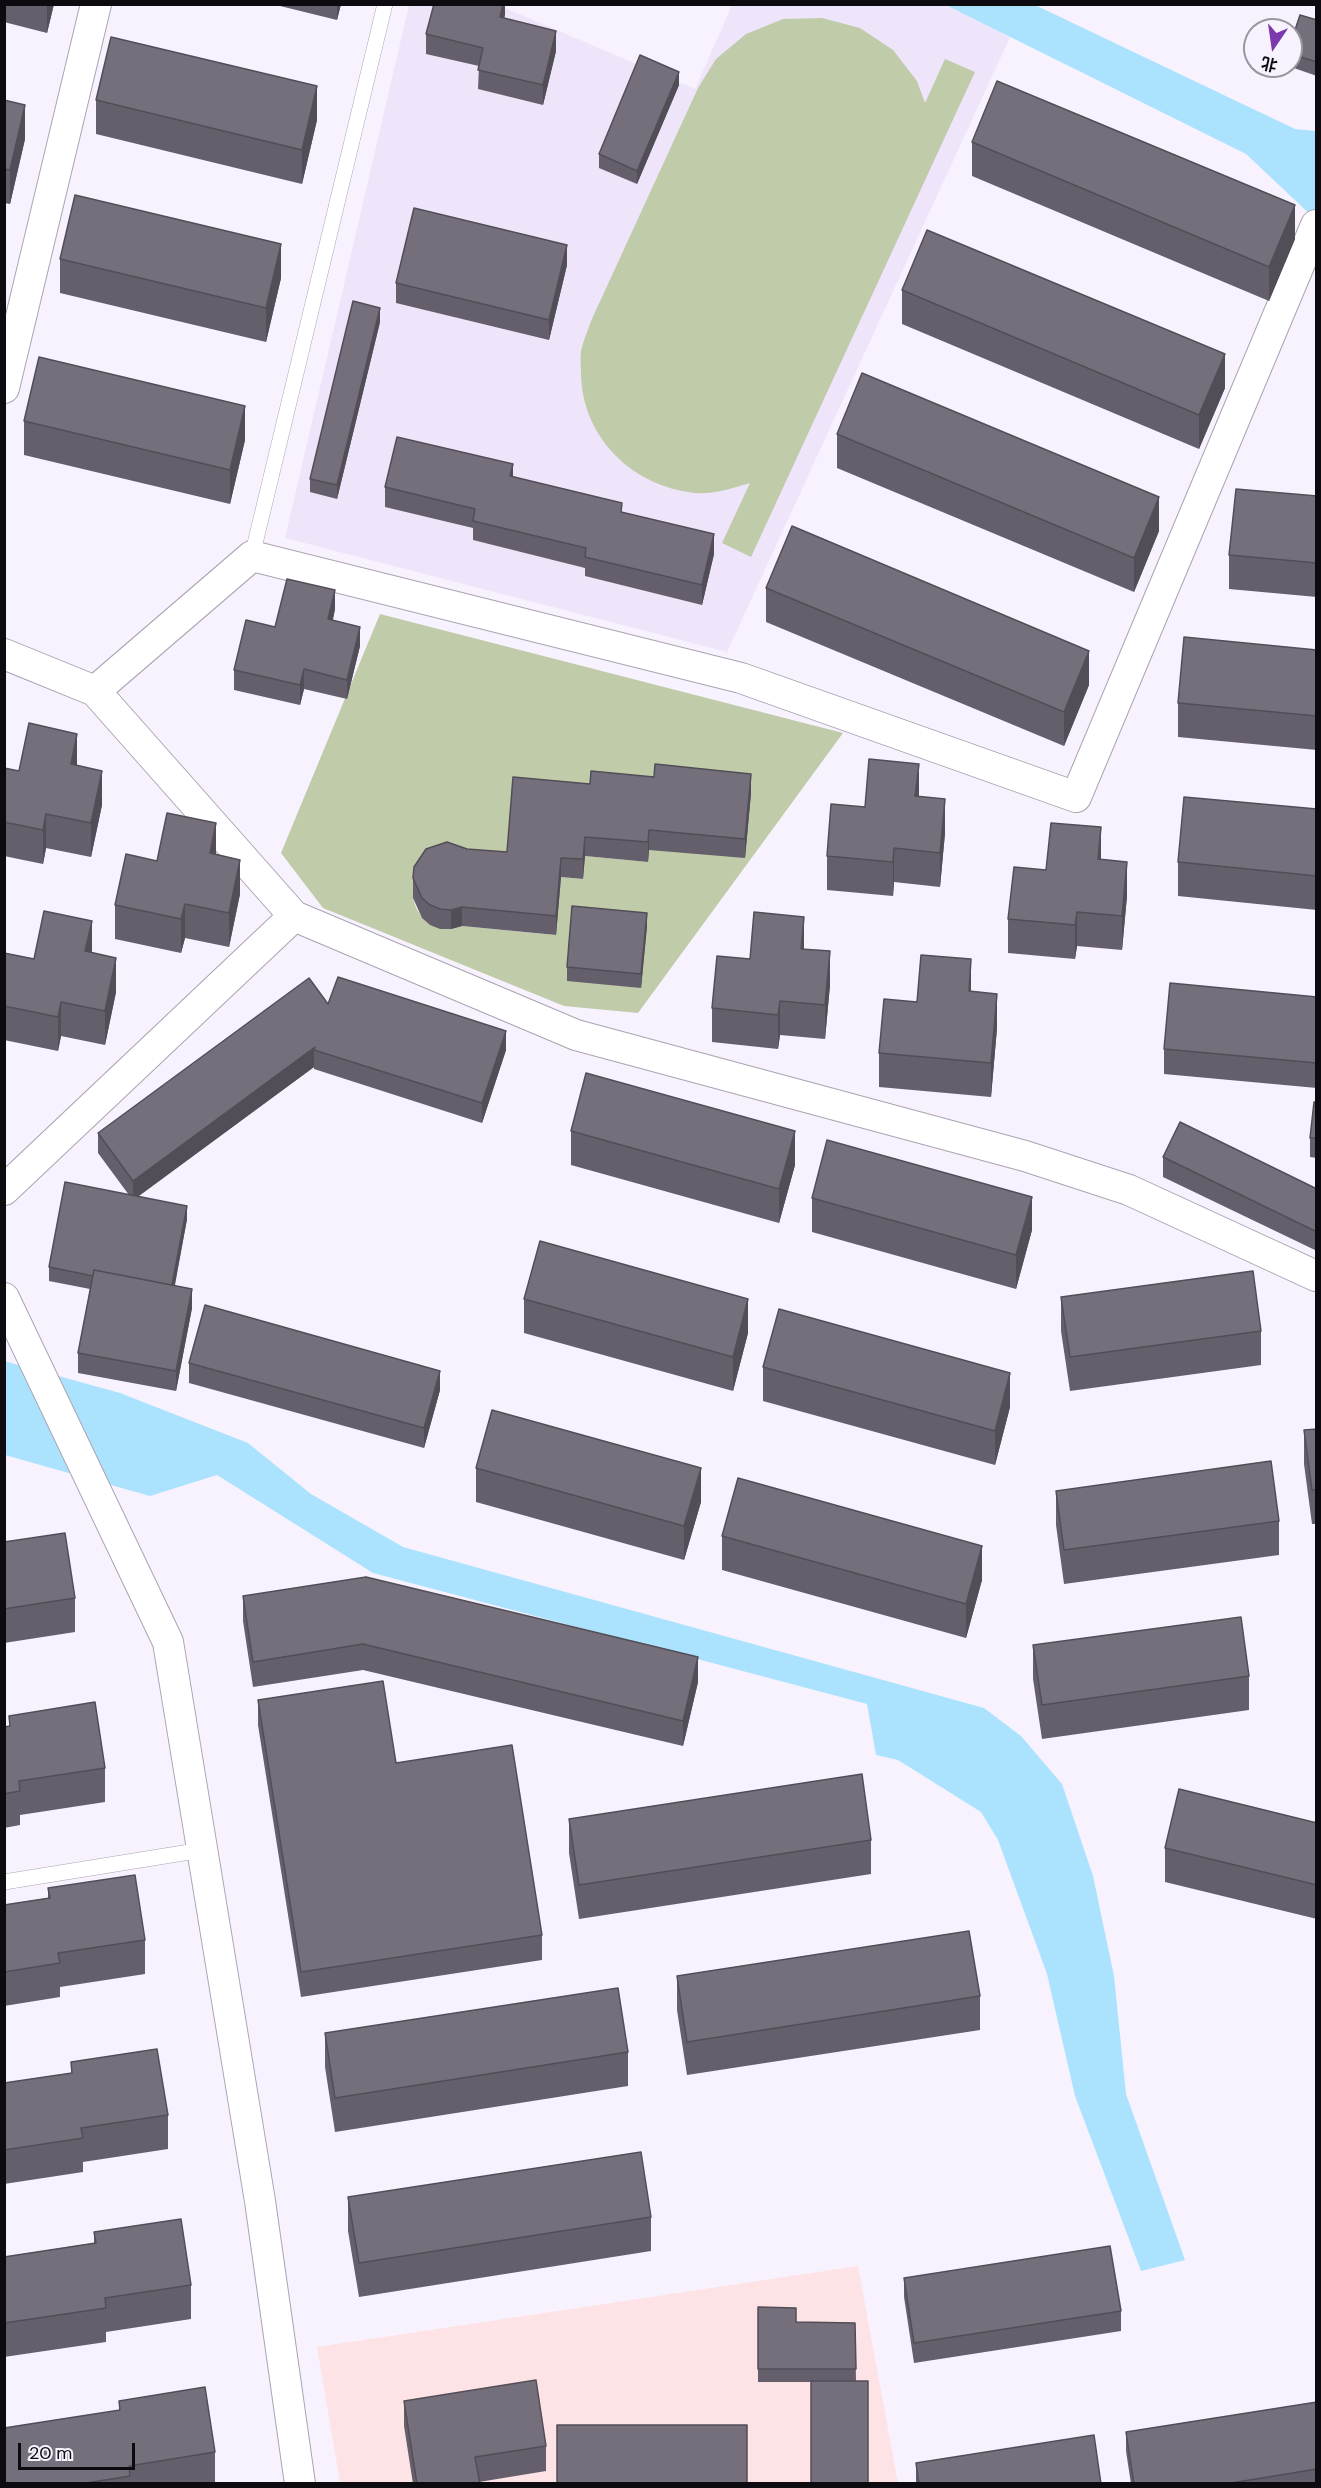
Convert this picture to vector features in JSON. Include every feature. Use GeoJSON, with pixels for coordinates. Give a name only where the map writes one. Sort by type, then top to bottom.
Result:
{"type":"FeatureCollection","features":[{"type":"Feature","properties":{"kind":"street"},"geometry":{"type":"LineString","coordinates":[[4,388],[96,4]]}},
{"type":"Feature","properties":{"kind":"street"},"geometry":{"type":"LineString","coordinates":[[95,691],[252,556],[741,678],[1076,797],[1314,231]]}},
{"type":"Feature","properties":{"kind":"street"},"geometry":{"type":"LineString","coordinates":[[4,654],[95,691],[294,916],[576,1035],[1025,1156],[1129,1190],[1317,1276]]}},
{"type":"Feature","properties":{"kind":"street"},"geometry":{"type":"LineString","coordinates":[[4,1190],[294,916]]}},
{"type":"Feature","properties":{"kind":"street"},"geometry":{"type":"LineString","coordinates":[[4,1298],[168,1642],[260,2201],[300,2484]]}},
{"type":"Feature","properties":{"kind":"lane"},"geometry":{"type":"LineString","coordinates":[[252,556],[385,4]]}},
{"type":"Feature","properties":{"kind":"lane"},"geometry":{"type":"LineString","coordinates":[[4,1882],[201,1850]]}},
{"type":"Feature","properties":{"kind":"shaded area"},"geometry":{"type":"Polygon","coordinates":[[[409,5],[498,5],[695,89],[732,5],[946,5],[1011,35],[727,652],[285,538],[409,5]]]}},
{"type":"Feature","properties":{"kind":"shaded area"},"geometry":{"type":"Polygon","coordinates":[[[858,2266],[898,2483],[340,2483],[317,2347],[858,2266]]]}},
{"type":"Feature","properties":{"kind":"green space"},"geometry":{"type":"Polygon","coordinates":[[[822,18],[860,28],[893,50],[917,81],[925,103],[945,59],[975,72],[751,557],[722,543],[750,483],[727,490],[688,492],[667,487],[628,467],[600,436],[590,417],[583,396],[581,351],[591,321],[698,88],[716,59],[746,34],[783,19],[822,18]]]}},
{"type":"Feature","properties":{"kind":"green space"},"geometry":{"type":"Polygon","coordinates":[[[380,614],[843,733],[638,1013],[564,1006],[323,908],[281,853],[380,614]],[[751,793],[507,872],[413,898],[420,914],[430,924],[437,927],[462,926],[555,935],[561,877],[583,879],[585,856],[648,862],[649,850],[751,793]]]}},
{"type":"Feature","properties":{"kind":"water"},"geometry":{"type":"Polygon","coordinates":[[[946,5],[1035,5],[1295,129],[1316,131],[1316,220],[1246,154],[946,5]]]}},
{"type":"Feature","properties":{"kind":"water"},"geometry":{"type":"Polygon","coordinates":[[[4,1361],[120,1393],[248,1443],[311,1494],[403,1547],[984,1708],[1021,1736],[1062,1784],[1093,1876],[1114,1976],[1126,2094],[1185,2260],[1141,2271],[1075,2096],[1047,1974],[998,1840],[981,1812],[898,1760],[876,1755],[867,1704],[373,1573],[217,1475],[150,1496],[5,1455],[4,1361]]]}},
{"type":"Feature","properties":{"kind":"building"},"geometry":{"type":"Polygon","coordinates":[[[434,4],[503,4],[500,17],[556,31],[543,85],[478,70],[483,48],[426,34],[434,4]]]}},
{"type":"Feature","properties":{"kind":"building"},"geometry":{"type":"Polygon","coordinates":[[[1300,15],[1317,20],[1317,62],[1303,58],[1303,18],[1299,18],[1300,15]]]}},
{"type":"Feature","properties":{"kind":"building"},"geometry":{"type":"Polygon","coordinates":[[[111,37],[317,86],[302,150],[96,100],[111,37]]]}},
{"type":"Feature","properties":{"kind":"building"},"geometry":{"type":"Polygon","coordinates":[[[640,55],[679,72],[637,171],[599,154],[640,55]]]}},
{"type":"Feature","properties":{"kind":"building"},"geometry":{"type":"Polygon","coordinates":[[[997,81],[1295,205],[1269,267],[972,142],[997,81]]]}},
{"type":"Feature","properties":{"kind":"building"},"geometry":{"type":"Polygon","coordinates":[[[4,100],[25,105],[10,170],[4,169],[4,100]]]}},
{"type":"Feature","properties":{"kind":"building"},"geometry":{"type":"Polygon","coordinates":[[[75,195],[281,244],[266,308],[60,259],[75,195]]]}},
{"type":"Feature","properties":{"kind":"building"},"geometry":{"type":"Polygon","coordinates":[[[414,208],[567,245],[549,320],[396,283],[414,208]]]}},
{"type":"Feature","properties":{"kind":"building"},"geometry":{"type":"Polygon","coordinates":[[[927,230],[1225,354],[1199,415],[902,290],[927,230]]]}},
{"type":"Feature","properties":{"kind":"building"},"geometry":{"type":"Polygon","coordinates":[[[353,301],[380,308],[337,485],[310,479],[353,301]]]}},
{"type":"Feature","properties":{"kind":"building"},"geometry":{"type":"Polygon","coordinates":[[[39,357],[245,406],[230,470],[24,421],[39,357]]]}},
{"type":"Feature","properties":{"kind":"building"},"geometry":{"type":"Polygon","coordinates":[[[862,373],[1159,497],[1134,558],[837,434],[862,373]]]}},
{"type":"Feature","properties":{"kind":"building"},"geometry":{"type":"Polygon","coordinates":[[[397,437],[513,464],[510,476],[622,503],[621,512],[714,534],[702,585],[585,557],[586,548],[473,521],[475,509],[385,487],[397,437]]]}},
{"type":"Feature","properties":{"kind":"building"},"geometry":{"type":"Polygon","coordinates":[[[1236,489],[1317,496],[1317,563],[1229,555],[1236,489]]]}},
{"type":"Feature","properties":{"kind":"building"},"geometry":{"type":"Polygon","coordinates":[[[792,526],[1089,651],[1064,712],[766,588],[792,526]]]}},
{"type":"Feature","properties":{"kind":"building"},"geometry":{"type":"Polygon","coordinates":[[[287,579],[335,590],[328,619],[360,627],[347,680],[304,669],[300,685],[234,670],[246,620],[275,627],[287,579]]]}},
{"type":"Feature","properties":{"kind":"building"},"geometry":{"type":"Polygon","coordinates":[[[1184,637],[1317,650],[1317,716],[1178,703],[1184,637]]]}},
{"type":"Feature","properties":{"kind":"building"},"geometry":{"type":"Polygon","coordinates":[[[29,723],[77,734],[71,764],[102,771],[91,823],[46,814],[43,830],[4,822],[4,768],[19,771],[29,723]]]}},
{"type":"Feature","properties":{"kind":"building"},"geometry":{"type":"Polygon","coordinates":[[[869,759],[919,764],[915,796],[945,799],[940,853],[894,848],[893,862],[827,856],[831,804],[865,807],[869,759]]]}},
{"type":"Feature","properties":{"kind":"building"},"geometry":{"type":"Polygon","coordinates":[[[655,764],[751,774],[745,839],[649,830],[648,842],[585,837],[583,859],[561,858],[556,916],[462,907],[451,910],[440,909],[430,905],[422,898],[413,878],[414,867],[426,849],[447,842],[467,849],[507,852],[513,777],[590,784],[591,771],[654,777],[655,764]]]}},
{"type":"Feature","properties":{"kind":"building"},"geometry":{"type":"Polygon","coordinates":[[[1184,797],[1317,809],[1317,876],[1178,862],[1184,797]]]}},
{"type":"Feature","properties":{"kind":"building"},"geometry":{"type":"Polygon","coordinates":[[[167,813],[216,823],[210,853],[240,860],[229,913],[185,904],[181,919],[115,905],[126,854],[157,861],[167,813]]]}},
{"type":"Feature","properties":{"kind":"building"},"geometry":{"type":"Polygon","coordinates":[[[1051,823],[1101,827],[1098,859],[1127,862],[1122,916],[1077,912],[1075,925],[1008,919],[1014,867],[1046,870],[1051,823]]]}},
{"type":"Feature","properties":{"kind":"building"},"geometry":{"type":"Polygon","coordinates":[[[572,906],[647,913],[641,974],[567,967],[572,906]]]}},
{"type":"Feature","properties":{"kind":"building"},"geometry":{"type":"Polygon","coordinates":[[[44,911],[92,921],[85,951],[116,958],[105,1011],[61,1002],[58,1017],[4,1006],[4,953],[34,959],[44,911]]]}},
{"type":"Feature","properties":{"kind":"building"},"geometry":{"type":"Polygon","coordinates":[[[754,912],[804,917],[801,949],[830,951],[825,1005],[780,1001],[778,1015],[712,1008],[717,956],[750,959],[754,912]]]}},
{"type":"Feature","properties":{"kind":"building"},"geometry":{"type":"Polygon","coordinates":[[[921,955],[971,959],[969,991],[997,994],[991,1063],[879,1053],[884,999],[917,1002],[921,955]]]}},
{"type":"Feature","properties":{"kind":"building"},"geometry":{"type":"Polygon","coordinates":[[[338,977],[506,1031],[482,1103],[314,1050],[315,1047],[133,1181],[98,1133],[309,978],[328,1004],[338,977]]]}},
{"type":"Feature","properties":{"kind":"building"},"geometry":{"type":"Polygon","coordinates":[[[1170,983],[1317,997],[1317,1063],[1164,1049],[1170,983]]]}},
{"type":"Feature","properties":{"kind":"building"},"geometry":{"type":"Polygon","coordinates":[[[586,1073],[795,1131],[779,1189],[571,1131],[586,1073]]]}},
{"type":"Feature","properties":{"kind":"building"},"geometry":{"type":"Polygon","coordinates":[[[1314,1102],[1317,1102],[1317,1138],[1310,1138],[1314,1102]]]}},
{"type":"Feature","properties":{"kind":"building"},"geometry":{"type":"Polygon","coordinates":[[[1180,1122],[1317,1189],[1317,1232],[1163,1157],[1180,1122]]]}},
{"type":"Feature","properties":{"kind":"building"},"geometry":{"type":"Polygon","coordinates":[[[827,1140],[1032,1197],[1016,1255],[812,1198],[827,1140]]]}},
{"type":"Feature","properties":{"kind":"building"},"geometry":{"type":"Polygon","coordinates":[[[65,1182],[187,1206],[172,1285],[94,1270],[93,1276],[49,1267],[65,1182]]]}},
{"type":"Feature","properties":{"kind":"building"},"geometry":{"type":"Polygon","coordinates":[[[540,1241],[748,1299],[733,1357],[524,1299],[540,1241]]]}},
{"type":"Feature","properties":{"kind":"building"},"geometry":{"type":"Polygon","coordinates":[[[94,1270],[192,1289],[176,1371],[78,1353],[94,1270]]]}},
{"type":"Feature","properties":{"kind":"building"},"geometry":{"type":"Polygon","coordinates":[[[1253,1271],[1261,1331],[1070,1357],[1061,1297],[1253,1271]]]}},
{"type":"Feature","properties":{"kind":"building"},"geometry":{"type":"Polygon","coordinates":[[[205,1305],[440,1371],[424,1428],[189,1363],[205,1305]]]}},
{"type":"Feature","properties":{"kind":"building"},"geometry":{"type":"Polygon","coordinates":[[[779,1309],[1010,1373],[995,1431],[763,1367],[779,1309]]]}},
{"type":"Feature","properties":{"kind":"building"},"geometry":{"type":"Polygon","coordinates":[[[492,1410],[701,1468],[684,1526],[476,1468],[492,1410]]]}},
{"type":"Feature","properties":{"kind":"building"},"geometry":{"type":"Polygon","coordinates":[[[1317,1429],[1317,1490],[1312,1490],[1304,1430],[1317,1429]]]}},
{"type":"Feature","properties":{"kind":"building"},"geometry":{"type":"Polygon","coordinates":[[[1271,1461],[1279,1521],[1064,1550],[1056,1491],[1271,1461]]]}},
{"type":"Feature","properties":{"kind":"building"},"geometry":{"type":"Polygon","coordinates":[[[738,1478],[982,1546],[966,1604],[722,1536],[738,1478]]]}},
{"type":"Feature","properties":{"kind":"building"},"geometry":{"type":"Polygon","coordinates":[[[65,1533],[75,1598],[4,1609],[4,1542],[65,1533]]]}},
{"type":"Feature","properties":{"kind":"building"},"geometry":{"type":"Polygon","coordinates":[[[366,1577],[698,1657],[683,1721],[363,1644],[253,1662],[243,1596],[366,1577]]]}},
{"type":"Feature","properties":{"kind":"building"},"geometry":{"type":"Polygon","coordinates":[[[1241,1617],[1249,1676],[1042,1705],[1033,1645],[1241,1617]]]}},
{"type":"Feature","properties":{"kind":"building"},"geometry":{"type":"Polygon","coordinates":[[[383,1681],[396,1763],[512,1745],[542,1935],[301,1972],[258,1700],[383,1681]]]}},
{"type":"Feature","properties":{"kind":"building"},"geometry":{"type":"Polygon","coordinates":[[[95,1702],[105,1768],[19,1781],[20,1791],[4,1794],[4,1727],[10,1726],[9,1716],[95,1702]]]}},
{"type":"Feature","properties":{"kind":"building"},"geometry":{"type":"Polygon","coordinates":[[[862,1774],[871,1840],[579,1885],[569,1819],[862,1774]]]}},
{"type":"Feature","properties":{"kind":"building"},"geometry":{"type":"Polygon","coordinates":[[[1179,1789],[1317,1823],[1317,1885],[1165,1848],[1179,1789]]]}},
{"type":"Feature","properties":{"kind":"building"},"geometry":{"type":"Polygon","coordinates":[[[135,1875],[145,1940],[58,1953],[60,1963],[4,1972],[4,1905],[50,1898],[48,1888],[135,1875]]]}},
{"type":"Feature","properties":{"kind":"building"},"geometry":{"type":"Polygon","coordinates":[[[969,1931],[980,1996],[687,2042],[677,1976],[969,1931]]]}},
{"type":"Feature","properties":{"kind":"building"},"geometry":{"type":"Polygon","coordinates":[[[618,1988],[628,2052],[335,2098],[325,2033],[618,1988]]]}},
{"type":"Feature","properties":{"kind":"building"},"geometry":{"type":"Polygon","coordinates":[[[157,2049],[168,2115],[81,2128],[83,2138],[4,2150],[4,2083],[72,2073],[71,2062],[157,2049]]]}},
{"type":"Feature","properties":{"kind":"building"},"geometry":{"type":"Polygon","coordinates":[[[641,2152],[651,2217],[359,2263],[348,2197],[641,2152]]]}},
{"type":"Feature","properties":{"kind":"building"},"geometry":{"type":"Polygon","coordinates":[[[181,2219],[191,2285],[105,2298],[106,2308],[4,2323],[4,2257],[96,2243],[94,2232],[181,2219]]]}},
{"type":"Feature","properties":{"kind":"building"},"geometry":{"type":"Polygon","coordinates":[[[1110,2246],[1121,2311],[914,2343],[904,2278],[1110,2246]]]}},
{"type":"Feature","properties":{"kind":"building"},"geometry":{"type":"Polygon","coordinates":[[[758,2307],[796,2308],[796,2322],[855,2323],[856,2369],[758,2369],[758,2307]]]}},
{"type":"Feature","properties":{"kind":"building"},"geometry":{"type":"Polygon","coordinates":[[[536,2380],[546,2446],[475,2457],[480,2484],[417,2484],[404,2401],[536,2380]]]}},
{"type":"Feature","properties":{"kind":"building"},"geometry":{"type":"Polygon","coordinates":[[[811,2381],[868,2381],[868,2484],[811,2484],[811,2381]]]}},
{"type":"Feature","properties":{"kind":"building"},"geometry":{"type":"Polygon","coordinates":[[[205,2387],[215,2452],[129,2466],[130,2476],[80,2484],[4,2484],[4,2428],[120,2410],[119,2401],[205,2387]]]}},
{"type":"Feature","properties":{"kind":"building"},"geometry":{"type":"Polygon","coordinates":[[[1317,2402],[1317,2469],[1225,2484],[1134,2484],[1126,2432],[1317,2402]]]}},
{"type":"Feature","properties":{"kind":"building"},"geometry":{"type":"Polygon","coordinates":[[[557,2425],[747,2425],[747,2484],[557,2484],[557,2425]]]}},
{"type":"Feature","properties":{"kind":"building"},"geometry":{"type":"Polygon","coordinates":[[[1094,2435],[1101,2484],[919,2484],[916,2463],[1094,2435]]]}}]}
